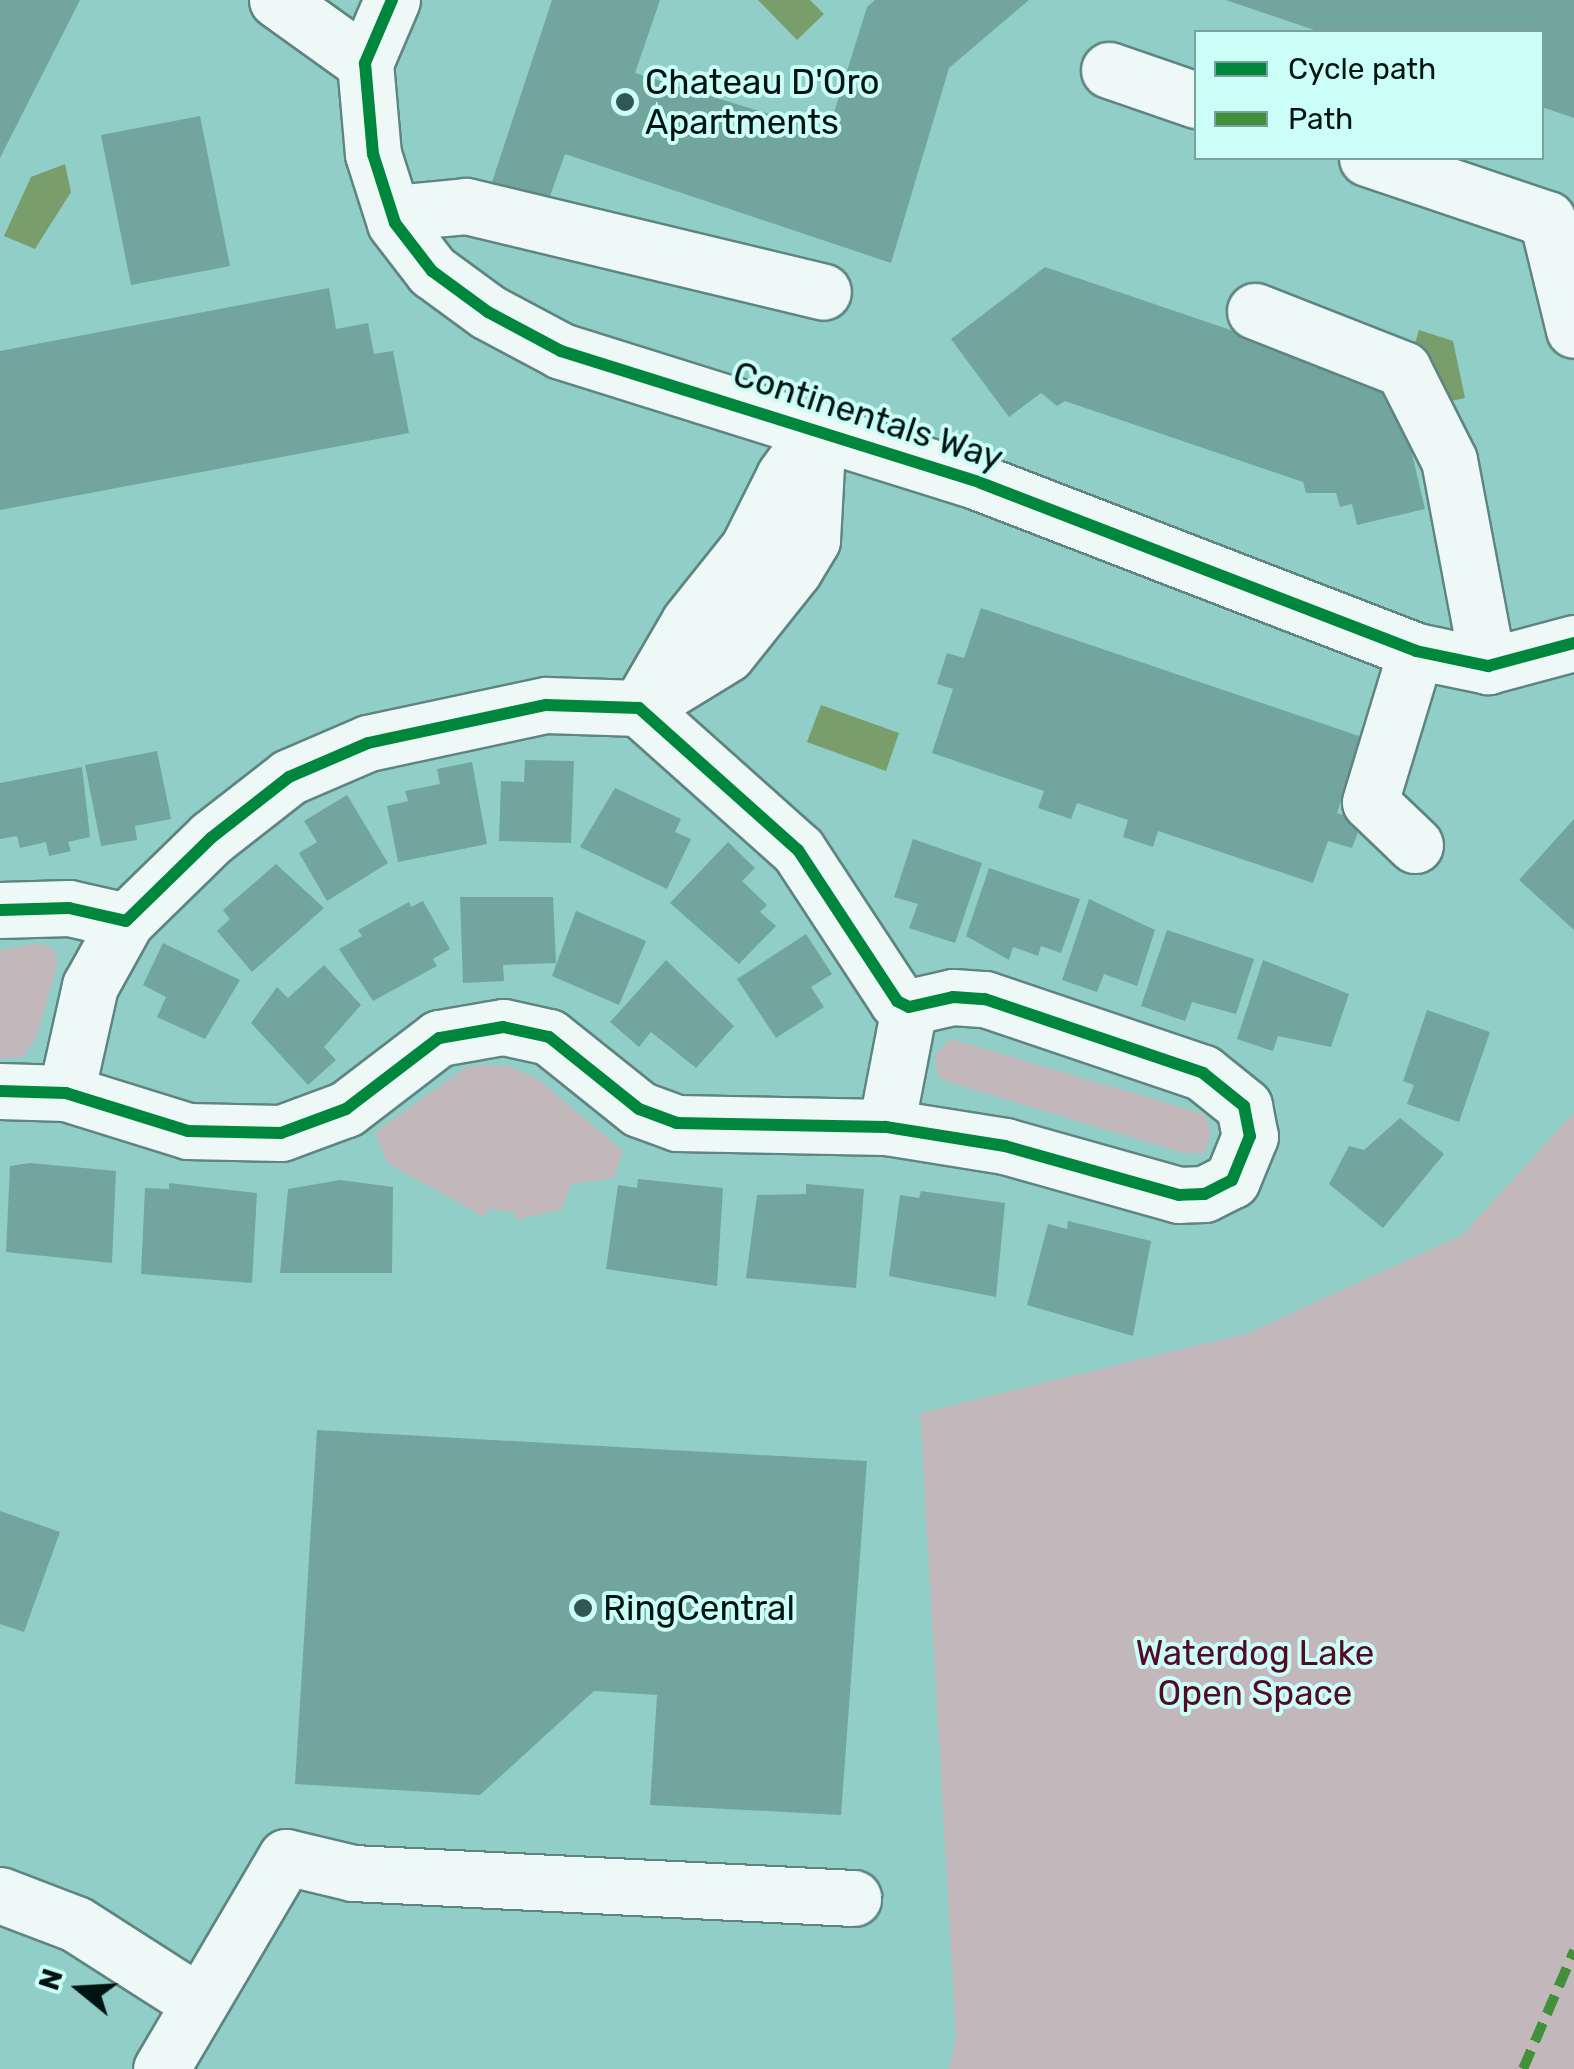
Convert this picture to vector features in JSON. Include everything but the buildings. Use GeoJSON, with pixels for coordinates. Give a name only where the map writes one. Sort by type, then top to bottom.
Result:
{"type":"FeatureCollection","features":[{"type":"Feature","properties":{"kind":"street"},"geometry":{"type":"LineString","coordinates":[[277,0],[364,63]]}},
{"type":"Feature","properties":{"kind":"street","name":"Continentals Way"},"geometry":{"type":"LineString","coordinates":[[392,0],[364,63],[373,154],[393,213],[432,271],[488,312],[561,351],[981,483],[1416,651],[1488,666],[1574,643]]}},
{"type":"Feature","properties":{"kind":"street"},"geometry":{"type":"LineString","coordinates":[[1108,70],[1194,99]]}},
{"type":"Feature","properties":{"kind":"street"},"geometry":{"type":"LineString","coordinates":[[1373,160],[1547,218],[1574,330]]}},
{"type":"Feature","properties":{"kind":"street"},"geometry":{"type":"LineString","coordinates":[[393,213],[466,206],[823,292]]}},
{"type":"Feature","properties":{"kind":"street"},"geometry":{"type":"LineString","coordinates":[[1256,310],[1403,370],[1449,460],[1488,666]]}},
{"type":"Feature","properties":{"kind":"street"},"geometry":{"type":"LineString","coordinates":[[66,1093],[90,986],[126,920],[211,838],[289,776],[368,743],[546,705],[640,708],[727,654],[794,570],[812,540],[818,429]]}},
{"type":"Feature","properties":{"kind":"street"},"geometry":{"type":"LineString","coordinates":[[1415,845],[1370,802],[1416,651]]}},
{"type":"Feature","properties":{"kind":"street"},"geometry":{"type":"LineString","coordinates":[[0,1092],[66,1093],[188,1132],[281,1133],[346,1109],[439,1038],[503,1027],[549,1037],[639,1109],[667,1121],[886,1127],[1004,1146],[1179,1195],[1204,1194],[1232,1180],[1250,1136],[1244,1106],[1203,1073],[986,999],[952,998],[909,1007],[885,991],[839,904],[798,850],[640,708]]}},
{"type":"Feature","properties":{"kind":"street"},"geometry":{"type":"LineString","coordinates":[[0,910],[68,908],[126,920]]}},
{"type":"Feature","properties":{"kind":"street"},"geometry":{"type":"LineString","coordinates":[[886,1127],[909,1007]]}},
{"type":"Feature","properties":{"kind":"street"},"geometry":{"type":"LineString","coordinates":[[161,2069],[286,1858],[353,1873],[853,1898]]}},
{"type":"Feature","properties":{"kind":"street"},"geometry":{"type":"LineString","coordinates":[[0,1895],[76,1924],[198,2002]]}},
{"type":"Feature","properties":{"kind":"green space"},"geometry":{"type":"Polygon","coordinates":[[[39,943],[54,949],[58,962],[36,1039],[23,1057],[0,1059],[0,950],[39,943]]]}},
{"type":"Feature","properties":{"kind":"green space"},"geometry":{"type":"Polygon","coordinates":[[[951,1039],[1204,1114],[1211,1130],[1206,1153],[1184,1153],[945,1081],[937,1074],[935,1054],[951,1039]]]}},
{"type":"Feature","properties":{"kind":"green space"},"geometry":{"type":"Polygon","coordinates":[[[507,1065],[538,1079],[623,1151],[614,1178],[571,1184],[562,1209],[516,1220],[513,1212],[489,1209],[484,1217],[387,1163],[375,1132],[468,1066],[507,1065]]]}},
{"type":"Feature","properties":{"kind":"green space","name":"Waterdog Lake Open Space"},"geometry":{"type":"Polygon","coordinates":[[[1574,1113],[1574,2069],[949,2069],[956,2037],[920,1413],[1248,1333],[1462,1235],[1574,1113]]]}},
{"type":"Feature","properties":{"kind":"shaded area"},"geometry":{"type":"Polygon","coordinates":[[[758,0],[810,0],[824,14],[797,40],[758,0]]]}},
{"type":"Feature","properties":{"kind":"shaded area"},"geometry":{"type":"Polygon","coordinates":[[[65,164],[71,192],[35,249],[4,236],[31,177],[65,164]]]}},
{"type":"Feature","properties":{"kind":"shaded area"},"geometry":{"type":"Polygon","coordinates":[[[1419,330],[1453,341],[1465,398],[1428,406],[1407,369],[1419,330]]]}},
{"type":"Feature","properties":{"kind":"shaded area"},"geometry":{"type":"Polygon","coordinates":[[[821,705],[899,733],[886,771],[807,742],[821,705]]]}},
{"type":"Feature","properties":{"kind":"marked path"},"geometry":{"type":"LineString","coordinates":[[1523,2069],[1574,1951]]}},
{"type":"Feature","properties":{"kind":"cycle path"},"geometry":{"type":"LineString","coordinates":[[392,0],[365,63],[373,154],[395,223],[432,271],[488,312],[561,351],[981,483],[1416,651],[1488,666],[1574,643]]}},
{"type":"Feature","properties":{"kind":"cycle path"},"geometry":{"type":"LineString","coordinates":[[0,910],[69,908],[126,921],[211,838],[289,777],[368,743],[546,705],[639,708],[798,850],[897,1001],[909,1007],[953,997],[985,999],[1203,1073],[1244,1106],[1250,1136],[1232,1180],[1204,1194],[1179,1195],[1005,1146],[886,1127],[677,1123],[639,1109],[549,1037],[503,1027],[439,1038],[346,1109],[281,1133],[188,1131],[66,1093],[0,1091]]}},
{"type":"Feature","properties":{"kind":"place","name":"Chateau D'Oro Apartments"},"geometry":{"type":"Point","coordinates":[625,102]}},
{"type":"Feature","properties":{"kind":"place","name":"RingCentral"},"geometry":{"type":"Point","coordinates":[583,1608]}}]}
